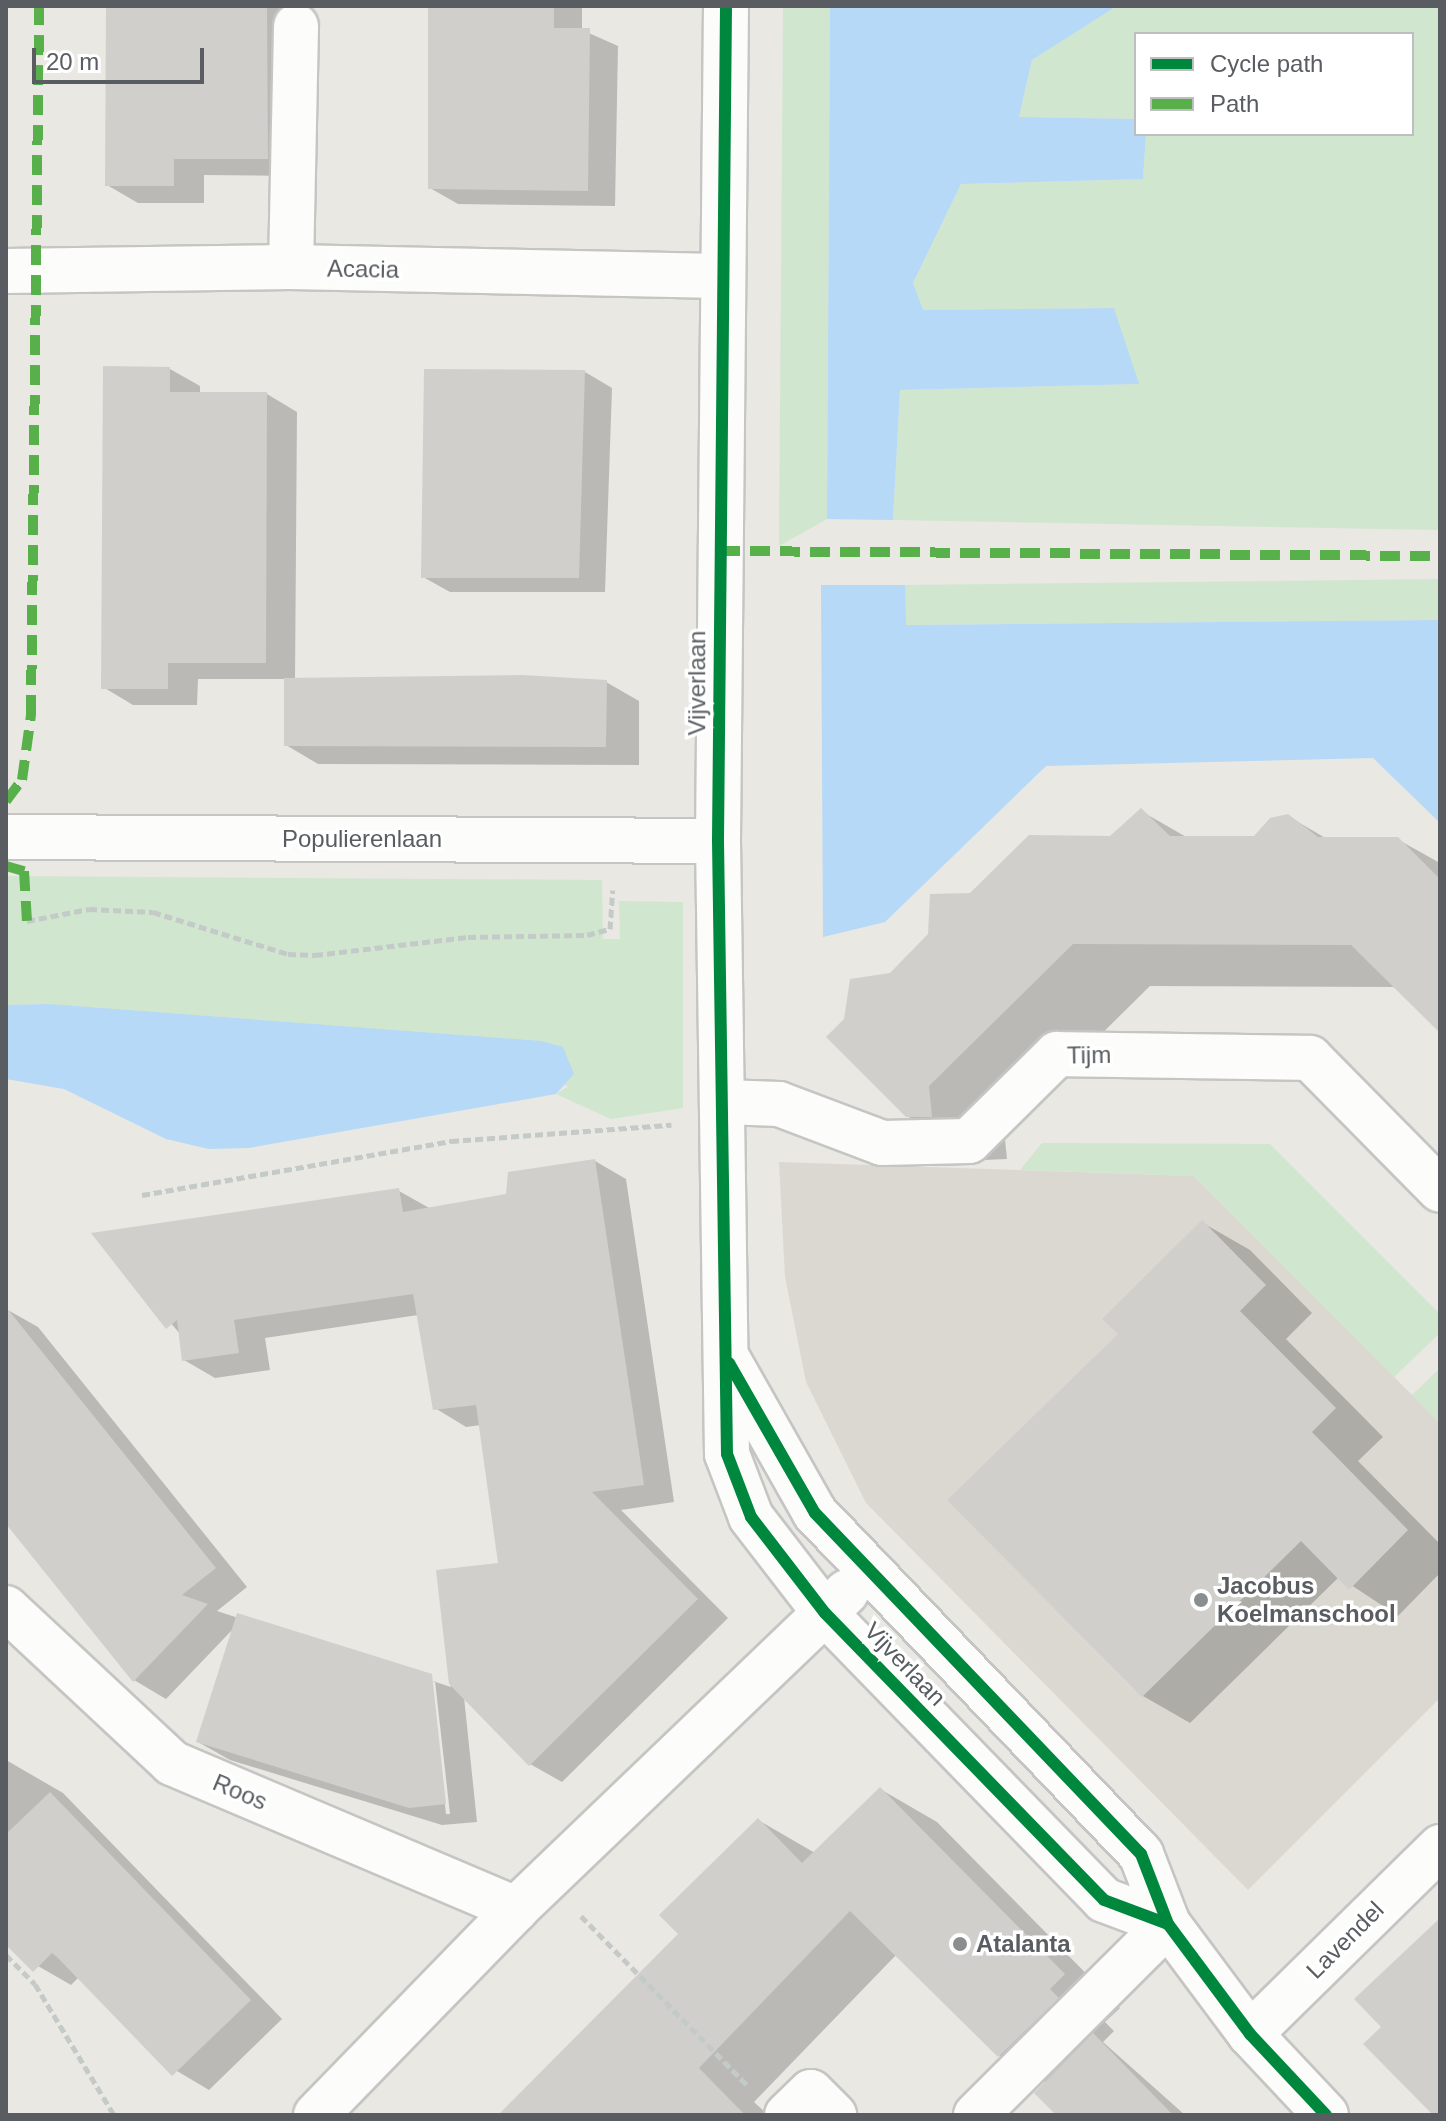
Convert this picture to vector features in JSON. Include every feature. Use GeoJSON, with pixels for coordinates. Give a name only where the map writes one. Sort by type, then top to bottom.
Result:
{"type":"FeatureCollection","features":[{"type":"Feature","properties":{"kind":"street","name":"Vijverlaan"},"geometry":{"type":"LineString","coordinates":[[726,6],[704,841],[724,1111],[727,1454],[751,1517],[825,1613],[1104,1900],[1168,1924]]}},
{"type":"Feature","properties":{"kind":"street"},"geometry":{"type":"LineString","coordinates":[[291,267],[296,26]]}},
{"type":"Feature","properties":{"kind":"street","name":"Acacia"},"geometry":{"type":"LineString","coordinates":[[6,271],[291,267],[720,276]]}},
{"type":"Feature","properties":{"kind":"street","name":"Populierenlaan"},"geometry":{"type":"LineString","coordinates":[[6,837],[704,841]]}},
{"type":"Feature","properties":{"kind":"street","name":"Tijm"},"geometry":{"type":"LineString","coordinates":[[724,1111],[779,1104],[882,1143],[969,1141],[1057,1054],[1310,1058],[1440,1190]]}},
{"type":"Feature","properties":{"kind":"street","name":"Vijverlaan"},"geometry":{"type":"LineString","coordinates":[[727,1359],[815,1513],[1141,1854],[1168,1924],[1250,2034],[1326,2115]]}},
{"type":"Feature","properties":{"kind":"street"},"geometry":{"type":"LineString","coordinates":[[316,2115],[531,1895],[870,1570]]}},
{"type":"Feature","properties":{"kind":"street","name":"Roos"},"geometry":{"type":"LineString","coordinates":[[6,1608],[172,1763],[531,1895]]}},
{"type":"Feature","properties":{"kind":"street","name":"Lavendel"},"geometry":{"type":"LineString","coordinates":[[1250,2034],[1440,1847]]}},
{"type":"Feature","properties":{"kind":"street"},"geometry":{"type":"LineString","coordinates":[[976,2115],[1168,1924]]}},
{"type":"Feature","properties":{"kind":"street"},"geometry":{"type":"LineString","coordinates":[[770,2104],[811,2092],[834,2115]]}},
{"type":"Feature","properties":{"kind":"path"},"geometry":{"type":"LineString","coordinates":[[22,923],[89,909],[153,912],[288,954],[587,935],[610,929],[613,890],[704,841]]}},
{"type":"Feature","properties":{"kind":"path"},"geometry":{"type":"LineString","coordinates":[[142,1195],[451,1141],[724,1111]]}},
{"type":"Feature","properties":{"kind":"path"},"geometry":{"type":"LineString","coordinates":[[531,1895],[770,2104]]}},
{"type":"Feature","properties":{"kind":"path"},"geometry":{"type":"LineString","coordinates":[[6,1955],[35,1984],[114,2115]]}},
{"type":"Feature","properties":{"kind":"shaded area","name":"Jacobus Koelmanschool"},"geometry":{"type":"Polygon","coordinates":[[[779,1162],[1194,1176],[1440,1423],[1440,1698],[1248,1890],[866,1503],[806,1382],[785,1277],[779,1162]]]}},
{"type":"Feature","properties":{"kind":"green space"},"geometry":{"type":"Polygon","coordinates":[[[783,6],[830,6],[827,519],[779,546],[783,6]]]}},
{"type":"Feature","properties":{"kind":"green space"},"geometry":{"type":"Polygon","coordinates":[[[1117,6],[1440,6],[1440,530],[893,520],[900,390],[1138,384],[1114,308],[922,310],[913,283],[961,184],[1143,179],[1146,136],[1414,136],[1414,32],[1134,32],[1134,119],[1019,117],[1032,60],[1117,6]]]}},
{"type":"Feature","properties":{"kind":"green space"},"geometry":{"type":"Polygon","coordinates":[[[1440,579],[1440,620],[905,625],[905,585],[1440,579]]]}},
{"type":"Feature","properties":{"kind":"green space"},"geometry":{"type":"Polygon","coordinates":[[[6,876],[602,880],[603,939],[620,939],[619,901],[683,902],[683,1108],[611,1119],[556,1094],[569,1086],[48,1004],[6,1005],[6,876]]]}},
{"type":"Feature","properties":{"kind":"green space"},"geometry":{"type":"Polygon","coordinates":[[[1042,1143],[1270,1144],[1440,1314],[1440,1333],[1394,1377],[1194,1176],[1020,1170],[1042,1143]]]}},
{"type":"Feature","properties":{"kind":"green space"},"geometry":{"type":"Polygon","coordinates":[[[1440,1368],[1440,1423],[1412,1395],[1440,1368]]]}},
{"type":"Feature","properties":{"kind":"water"},"geometry":{"type":"Polygon","coordinates":[[[830,6],[1117,6],[1032,60],[1019,117],[1134,119],[1134,136],[1146,136],[1143,179],[961,184],[913,283],[923,310],[1114,308],[1139,384],[900,390],[893,520],[827,519],[830,6]]]}},
{"type":"Feature","properties":{"kind":"water"},"geometry":{"type":"Polygon","coordinates":[[[821,585],[905,585],[906,625],[1440,620],[1440,823],[1373,758],[1046,766],[885,922],[823,937],[821,585]]]}},
{"type":"Feature","properties":{"kind":"water"},"geometry":{"type":"Polygon","coordinates":[[[48,1004],[541,1041],[563,1047],[574,1074],[556,1094],[249,1148],[209,1149],[166,1139],[64,1089],[6,1079],[6,1005],[48,1004]]]}},
{"type":"Feature","properties":{"kind":"building"},"geometry":{"type":"Polygon","coordinates":[[[106,6],[267,6],[268,159],[174,159],[174,186],[105,186],[106,6]]]}},
{"type":"Feature","properties":{"kind":"building"},"geometry":{"type":"Polygon","coordinates":[[[428,6],[554,6],[554,28],[590,28],[588,191],[428,189],[428,6]]]}},
{"type":"Feature","properties":{"kind":"building"},"geometry":{"type":"Polygon","coordinates":[[[103,366],[170,367],[170,392],[267,392],[266,663],[168,663],[168,689],[101,689],[103,366]]]}},
{"type":"Feature","properties":{"kind":"building"},"geometry":{"type":"Polygon","coordinates":[[[424,369],[585,370],[579,578],[421,578],[424,369]]]}},
{"type":"Feature","properties":{"kind":"building"},"geometry":{"type":"Polygon","coordinates":[[[522,675],[607,680],[606,747],[284,746],[284,678],[522,675]]]}},
{"type":"Feature","properties":{"kind":"building"},"geometry":{"type":"Polygon","coordinates":[[[1141,808],[1170,836],[1254,836],[1270,818],[1288,814],[1318,837],[1398,837],[1440,879],[1440,1033],[1351,945],[1073,944],[929,1086],[932,1117],[906,1117],[826,1037],[844,1019],[850,979],[890,973],[928,934],[930,894],[970,893],[1029,835],[1110,836],[1141,808]]]}},
{"type":"Feature","properties":{"kind":"building"},"geometry":{"type":"Polygon","coordinates":[[[595,1159],[644,1485],[592,1492],[698,1599],[529,1766],[449,1684],[436,1570],[498,1563],[476,1405],[433,1410],[413,1294],[234,1320],[239,1353],[182,1361],[177,1320],[166,1329],[91,1233],[399,1188],[403,1212],[506,1194],[508,1172],[595,1159]]]}},
{"type":"Feature","properties":{"kind":"building"},"geometry":{"type":"Polygon","coordinates":[[[1202,1220],[1266,1285],[1240,1311],[1336,1408],[1312,1432],[1408,1530],[1349,1590],[1301,1541],[1142,1697],[947,1500],[1118,1334],[1102,1319],[1202,1220]]]}},
{"type":"Feature","properties":{"kind":"building"},"geometry":{"type":"Polygon","coordinates":[[[6,1307],[216,1568],[182,1595],[208,1604],[133,1682],[6,1524],[6,1307]]]}},
{"type":"Feature","properties":{"kind":"building"},"geometry":{"type":"Polygon","coordinates":[[[237,1613],[432,1674],[446,1804],[409,1808],[196,1742],[237,1613]]]}},
{"type":"Feature","properties":{"kind":"building","name":"Atalanta"},"geometry":{"type":"Polygon","coordinates":[[[880,1787],[1065,1974],[1050,1989],[1059,1998],[998,2057],[850,1911],[699,2068],[745,2115],[498,2115],[678,1934],[659,1915],[758,1818],[802,1863],[880,1787]]]}},
{"type":"Feature","properties":{"kind":"building"},"geometry":{"type":"Polygon","coordinates":[[[50,1792],[251,2000],[172,2076],[52,1953],[33,1972],[6,1945],[6,1834],[50,1792]]]}},
{"type":"Feature","properties":{"kind":"building"},"geometry":{"type":"Polygon","coordinates":[[[1440,1918],[1440,2115],[1433,2115],[1363,2044],[1381,2027],[1354,1999],[1440,1918]]]}},
{"type":"Feature","properties":{"kind":"building"},"geometry":{"type":"Polygon","coordinates":[[[1093,2033],[1173,2115],[1056,2115],[1034,2093],[1093,2033]]]}},
{"type":"Feature","properties":{"kind":"marked path"},"geometry":{"type":"LineString","coordinates":[[6,801],[22,780],[31,715],[39,6]]}},
{"type":"Feature","properties":{"kind":"marked path"},"geometry":{"type":"LineString","coordinates":[[720,551],[1440,556]]}},
{"type":"Feature","properties":{"kind":"marked path"},"geometry":{"type":"LineString","coordinates":[[6,866],[24,871],[27,921]]}},
{"type":"Feature","properties":{"kind":"cycle path"},"geometry":{"type":"LineString","coordinates":[[726,6],[718,841],[727,1454],[751,1517],[825,1613],[1104,1900],[1168,1924]]}},
{"type":"Feature","properties":{"kind":"cycle path"},"geometry":{"type":"LineString","coordinates":[[729,1363],[815,1513],[1141,1854],[1168,1924],[1250,2034],[1326,2115]]}},
{"type":"Feature","properties":{"kind":"place","name":"Jacobus Koelmanschool"},"geometry":{"type":"Point","coordinates":[1201,1600]}},
{"type":"Feature","properties":{"kind":"place","name":"Atalanta"},"geometry":{"type":"Point","coordinates":[960,1944]}}]}
